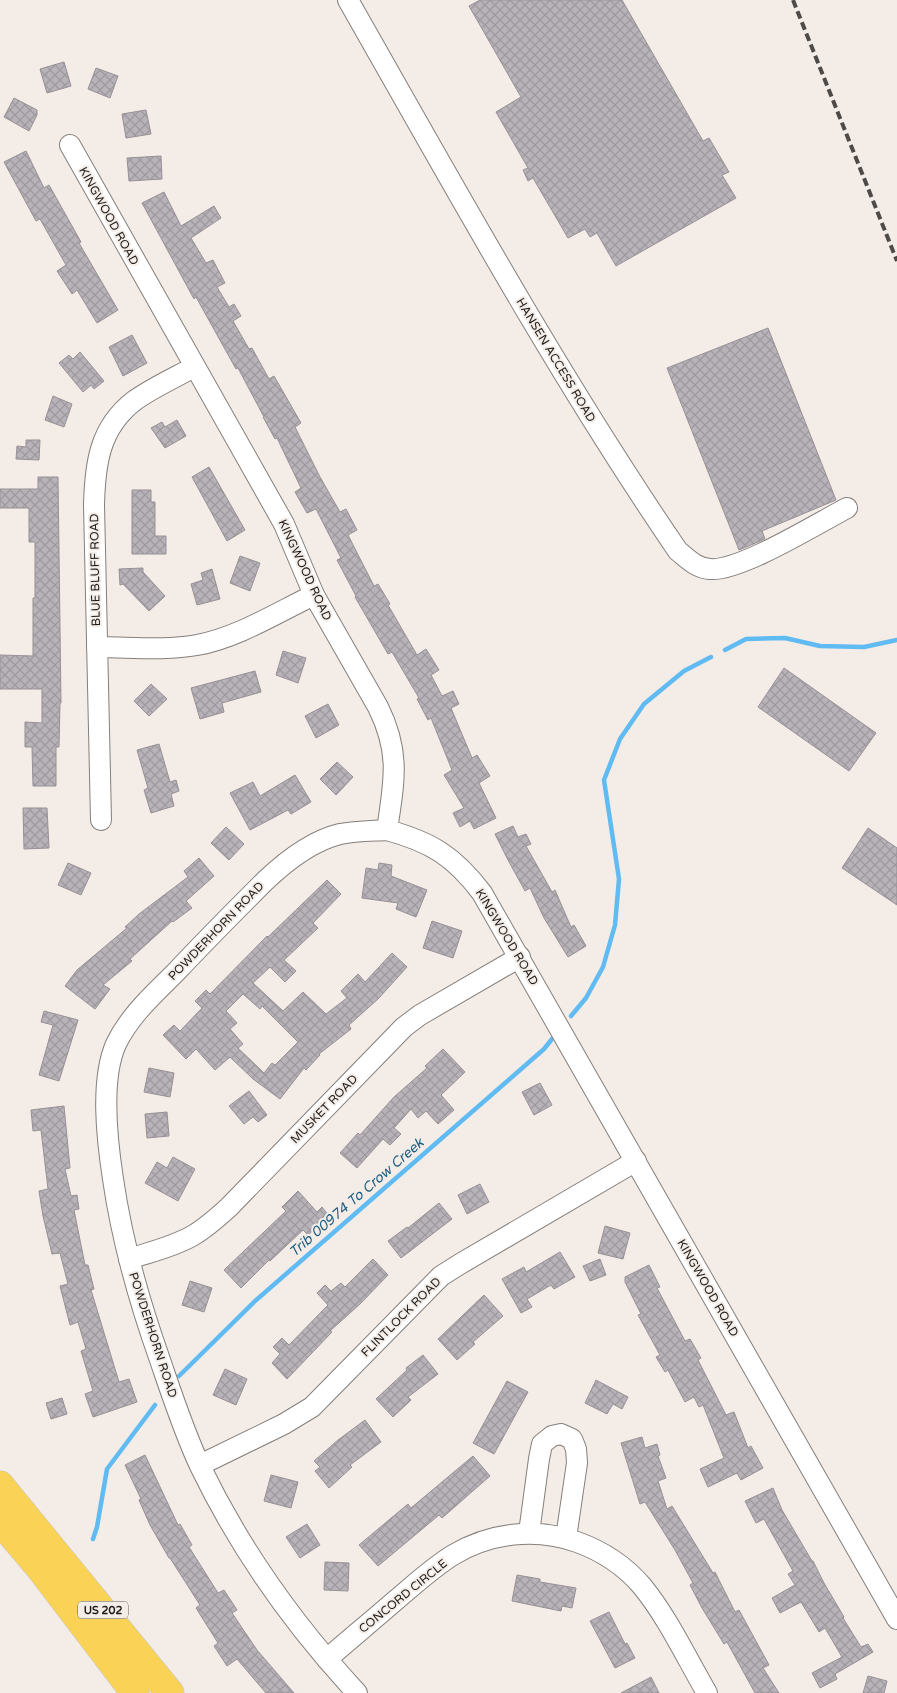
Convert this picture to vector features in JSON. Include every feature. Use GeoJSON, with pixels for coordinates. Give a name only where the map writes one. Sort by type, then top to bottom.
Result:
{"type":"FeatureCollection","features":[{"type":"Feature","properties":{"kind":"highway","name":"US 202"},"geometry":{"type":"LineString","coordinates":[[0,1485],[170,1693]]}},
{"type":"Feature","properties":{"kind":"highway","name":"US 202"},"geometry":{"type":"LineString","coordinates":[[0,1520],[39,1567],[135,1693]]}},
{"type":"Feature","properties":{"kind":"street","name":"HANSEN ACCESS ROAD"},"geometry":{"type":"LineString","coordinates":[[348,0],[489,249],[590,416],[678,551],[695,566],[710,570],[728,568],[754,557],[846,508]]}},
{"type":"Feature","properties":{"kind":"street","name":"KINGWOOD ROAD"},"geometry":{"type":"LineString","coordinates":[[70,145],[284,524],[314,594],[387,725],[393,746],[395,768],[386,830],[413,838],[452,860],[468,874],[482,892],[897,1619]]}},
{"type":"Feature","properties":{"kind":"street","name":"BLUE BLUFF ROAD"},"geometry":{"type":"LineString","coordinates":[[101,820],[94,505],[95,478],[99,452],[108,430],[134,401],[194,367]]}},
{"type":"Feature","properties":{"kind":"street"},"geometry":{"type":"LineString","coordinates":[[97,647],[197,645],[237,632],[314,594]]}},
{"type":"Feature","properties":{"kind":"street","name":"POWDERHORN ROAD"},"geometry":{"type":"LineString","coordinates":[[358,1693],[307,1636],[271,1587],[235,1529],[200,1465],[145,1318],[129,1259],[116,1196],[107,1125],[106,1093],[116,1046],[124,1030],[137,1012],[282,864],[318,842],[340,834],[386,830]]}},
{"type":"Feature","properties":{"kind":"street","name":"MUSKET ROAD"},"geometry":{"type":"LineString","coordinates":[[129,1259],[176,1244],[193,1236],[212,1222],[229,1207],[404,1027],[420,1015],[520,957]]}},
{"type":"Feature","properties":{"kind":"street","name":"FLINTLOCK ROAD"},"geometry":{"type":"LineString","coordinates":[[200,1465],[300,1416],[326,1394],[441,1276],[636,1161]]}},
{"type":"Feature","properties":{"kind":"street"},"geometry":{"type":"LineString","coordinates":[[529,1533],[542,1444],[552,1436],[560,1434],[572,1439],[578,1463],[566,1538]]}},
{"type":"Feature","properties":{"kind":"street","name":"CONCORD CIRCLE"},"geometry":{"type":"LineString","coordinates":[[327,1659],[429,1572],[451,1556],[468,1547],[507,1535],[547,1534],[566,1538],[589,1547],[626,1569],[641,1585],[664,1619],[707,1693]]}},
{"type":"Feature","properties":{"kind":"building"},"geometry":{"type":"Polygon","coordinates":[[[480,0],[622,0],[703,141],[709,138],[729,172],[722,175],[736,198],[616,266],[597,233],[590,237],[585,229],[568,238],[533,178],[528,181],[523,170],[528,168],[496,112],[521,97],[469,6],[480,0]]]}},
{"type":"Feature","properties":{"kind":"building"},"geometry":{"type":"Polygon","coordinates":[[[64,62],[71,86],[47,93],[40,69],[64,62]]]}},
{"type":"Feature","properties":{"kind":"building"},"geometry":{"type":"Polygon","coordinates":[[[96,68],[118,76],[110,98],[88,89],[96,68]]]}},
{"type":"Feature","properties":{"kind":"building"},"geometry":{"type":"Polygon","coordinates":[[[14,98],[37,110],[37,115],[29,131],[4,117],[14,98]]]}},
{"type":"Feature","properties":{"kind":"building"},"geometry":{"type":"Polygon","coordinates":[[[146,110],[151,134],[126,138],[122,114],[146,110]]]}},
{"type":"Feature","properties":{"kind":"building"},"geometry":{"type":"Polygon","coordinates":[[[26,151],[44,188],[49,185],[81,242],[79,243],[118,310],[97,323],[77,290],[72,294],[57,271],[66,265],[40,219],[36,221],[4,162],[26,151]]]}},
{"type":"Feature","properties":{"kind":"building"},"geometry":{"type":"Polygon","coordinates":[[[161,156],[162,179],[129,181],[127,158],[161,156]]]}},
{"type":"Feature","properties":{"kind":"building"},"geometry":{"type":"Polygon","coordinates":[[[164,192],[181,226],[214,206],[221,218],[191,238],[206,263],[213,260],[225,283],[217,287],[229,307],[234,304],[241,316],[233,321],[249,349],[252,348],[269,379],[274,376],[301,423],[295,427],[320,477],[340,512],[346,509],[357,530],[348,535],[374,586],[378,584],[417,655],[426,649],[439,670],[431,675],[442,696],[453,691],[459,704],[451,708],[472,758],[477,755],[490,776],[479,783],[496,818],[474,829],[470,821],[460,827],[453,813],[464,808],[444,775],[452,770],[431,718],[428,720],[417,699],[419,698],[392,652],[388,654],[355,597],[337,560],[341,558],[316,509],[307,513],[295,492],[301,488],[277,438],[275,439],[238,368],[236,369],[196,297],[194,299],[142,203],[164,192]]]}},
{"type":"Feature","properties":{"kind":"building"},"geometry":{"type":"Polygon","coordinates":[[[768,328],[836,500],[762,531],[765,539],[739,550],[667,368],[768,328]]]}},
{"type":"Feature","properties":{"kind":"building"},"geometry":{"type":"Polygon","coordinates":[[[132,335],[147,363],[123,376],[109,347],[132,335]]]}},
{"type":"Feature","properties":{"kind":"building"},"geometry":{"type":"Polygon","coordinates":[[[80,352],[104,381],[94,389],[91,385],[83,392],[59,363],[69,355],[73,359],[80,352]]]}},
{"type":"Feature","properties":{"kind":"building"},"geometry":{"type":"Polygon","coordinates":[[[53,396],[72,404],[64,427],[45,420],[53,396]]]}},
{"type":"Feature","properties":{"kind":"building"},"geometry":{"type":"Polygon","coordinates":[[[177,420],[186,436],[165,448],[151,428],[162,422],[165,427],[177,420]]]}},
{"type":"Feature","properties":{"kind":"building"},"geometry":{"type":"Polygon","coordinates":[[[26,440],[40,440],[39,460],[16,459],[17,446],[26,447],[26,440]]]}},
{"type":"Feature","properties":{"kind":"building"},"geometry":{"type":"Polygon","coordinates":[[[209,467],[245,530],[227,541],[192,477],[209,467]]]}},
{"type":"Feature","properties":{"kind":"building"},"geometry":{"type":"Polygon","coordinates":[[[38,477],[58,477],[61,703],[59,747],[56,747],[56,786],[33,786],[32,747],[25,747],[25,722],[42,723],[42,689],[0,689],[0,655],[33,656],[35,542],[29,542],[29,508],[0,508],[0,489],[38,489],[38,477]]]}},
{"type":"Feature","properties":{"kind":"building"},"geometry":{"type":"Polygon","coordinates":[[[132,490],[151,490],[151,502],[155,502],[155,536],[166,536],[166,554],[132,554],[132,490]]]}},
{"type":"Feature","properties":{"kind":"building"},"geometry":{"type":"Polygon","coordinates":[[[240,556],[260,563],[250,591],[230,583],[240,556]]]}},
{"type":"Feature","properties":{"kind":"building"},"geometry":{"type":"Polygon","coordinates":[[[143,568],[143,572],[165,596],[149,611],[123,584],[120,585],[119,569],[143,568]]]}},
{"type":"Feature","properties":{"kind":"building"},"geometry":{"type":"Polygon","coordinates":[[[212,569],[220,599],[197,605],[191,584],[203,580],[201,573],[212,569]]]}},
{"type":"Feature","properties":{"kind":"building"},"geometry":{"type":"Polygon","coordinates":[[[283,651],[306,658],[298,683],[276,675],[283,651]]]}},
{"type":"Feature","properties":{"kind":"building"},"geometry":{"type":"Polygon","coordinates":[[[784,668],[876,733],[849,771],[758,707],[784,668]]]}},
{"type":"Feature","properties":{"kind":"building"},"geometry":{"type":"Polygon","coordinates":[[[255,671],[261,692],[222,703],[224,712],[200,719],[191,688],[255,671]]]}},
{"type":"Feature","properties":{"kind":"building"},"geometry":{"type":"Polygon","coordinates":[[[151,684],[167,699],[149,716],[134,701],[151,684]]]}},
{"type":"Feature","properties":{"kind":"building"},"geometry":{"type":"Polygon","coordinates":[[[328,704],[339,725],[316,738],[305,716],[328,704]]]}},
{"type":"Feature","properties":{"kind":"building"},"geometry":{"type":"Polygon","coordinates":[[[159,744],[170,782],[176,780],[179,791],[171,794],[174,806],[151,813],[144,790],[148,788],[137,750],[159,744]]]}},
{"type":"Feature","properties":{"kind":"building"},"geometry":{"type":"Polygon","coordinates":[[[337,762],[353,777],[336,795],[320,779],[337,762]]]}},
{"type":"Feature","properties":{"kind":"building"},"geometry":{"type":"Polygon","coordinates":[[[295,775],[311,802],[291,814],[288,810],[250,830],[230,793],[253,782],[260,796],[295,775]]]}},
{"type":"Feature","properties":{"kind":"building"},"geometry":{"type":"Polygon","coordinates":[[[23,808],[47,808],[49,848],[24,849],[23,808]]]}},
{"type":"Feature","properties":{"kind":"building"},"geometry":{"type":"Polygon","coordinates":[[[513,826],[518,837],[526,834],[531,844],[526,846],[552,892],[555,890],[571,927],[574,925],[586,946],[568,957],[544,918],[530,888],[525,891],[495,834],[513,826]]]}},
{"type":"Feature","properties":{"kind":"building"},"geometry":{"type":"Polygon","coordinates":[[[226,827],[244,844],[229,860],[211,843],[226,827]]]}},
{"type":"Feature","properties":{"kind":"building"},"geometry":{"type":"Polygon","coordinates":[[[868,828],[897,848],[897,905],[842,868],[868,828]]]}},
{"type":"Feature","properties":{"kind":"building"},"geometry":{"type":"Polygon","coordinates":[[[199,858],[214,876],[186,901],[192,908],[172,921],[130,959],[132,961],[103,985],[110,989],[95,1009],[65,986],[77,970],[127,928],[125,927],[139,914],[188,877],[184,871],[199,858]]]}},
{"type":"Feature","properties":{"kind":"building"},"geometry":{"type":"Polygon","coordinates":[[[68,863],[91,873],[81,895],[58,885],[68,863]]]}},
{"type":"Feature","properties":{"kind":"building"},"geometry":{"type":"Polygon","coordinates":[[[379,863],[392,865],[391,876],[427,890],[416,917],[396,909],[398,903],[362,898],[366,868],[378,870],[379,863]]]}},
{"type":"Feature","properties":{"kind":"building"},"geometry":{"type":"Polygon","coordinates":[[[327,880],[341,894],[313,923],[318,928],[284,960],[296,971],[285,982],[270,967],[253,983],[283,1011],[303,992],[326,1014],[347,998],[341,991],[358,974],[365,982],[392,953],[407,967],[378,999],[349,1025],[351,1029],[319,1054],[306,1070],[304,1068],[280,1099],[253,1079],[230,1057],[215,1070],[196,1049],[186,1059],[163,1035],[174,1025],[180,1031],[202,1008],[195,1001],[206,990],[210,994],[327,880]],[[243,994],[226,1011],[237,1023],[230,1029],[243,1044],[238,1048],[264,1073],[272,1063],[275,1065],[298,1042],[262,1006],[260,1009],[243,994]]]}},
{"type":"Feature","properties":{"kind":"building"},"geometry":{"type":"Polygon","coordinates":[[[432,921],[462,931],[453,958],[423,948],[432,921]]]}},
{"type":"Feature","properties":{"kind":"building"},"geometry":{"type":"Polygon","coordinates":[[[44,1011],[78,1020],[59,1081],[39,1075],[53,1025],[41,1022],[44,1011]]]}},
{"type":"Feature","properties":{"kind":"building"},"geometry":{"type":"Polygon","coordinates":[[[443,1049],[465,1072],[441,1095],[454,1110],[438,1124],[426,1111],[418,1118],[411,1109],[394,1128],[401,1134],[390,1145],[383,1139],[357,1168],[340,1153],[358,1133],[360,1135],[394,1097],[427,1068],[425,1066],[443,1049]]]}},
{"type":"Feature","properties":{"kind":"building"},"geometry":{"type":"Polygon","coordinates":[[[149,1068],[174,1073],[170,1097],[144,1092],[149,1068]]]}},
{"type":"Feature","properties":{"kind":"building"},"geometry":{"type":"Polygon","coordinates":[[[540,1083],[552,1105],[534,1115],[522,1092],[540,1083]]]}},
{"type":"Feature","properties":{"kind":"building"},"geometry":{"type":"Polygon","coordinates":[[[249,1091],[267,1115],[258,1122],[253,1117],[244,1124],[229,1106],[249,1091]]]}},
{"type":"Feature","properties":{"kind":"building"},"geometry":{"type":"Polygon","coordinates":[[[64,1106],[70,1168],[65,1169],[71,1196],[77,1195],[79,1209],[74,1210],[85,1265],[88,1265],[94,1289],[91,1290],[119,1382],[129,1379],[137,1402],[93,1417],[85,1394],[93,1391],[81,1351],[86,1349],[78,1322],[70,1325],[60,1286],[68,1284],[60,1253],[52,1254],[43,1216],[39,1191],[48,1189],[41,1130],[33,1131],[31,1110],[64,1106]]]}},
{"type":"Feature","properties":{"kind":"building"},"geometry":{"type":"Polygon","coordinates":[[[167,1112],[169,1136],[147,1138],[145,1114],[167,1112]]]}},
{"type":"Feature","properties":{"kind":"building"},"geometry":{"type":"Polygon","coordinates":[[[173,1157],[195,1169],[178,1201],[145,1183],[157,1162],[167,1168],[173,1157]]]}},
{"type":"Feature","properties":{"kind":"building"},"geometry":{"type":"Polygon","coordinates":[[[480,1184],[489,1202],[467,1214],[458,1195],[480,1184]]]}},
{"type":"Feature","properties":{"kind":"building"},"geometry":{"type":"Polygon","coordinates":[[[298,1191],[317,1212],[322,1207],[329,1216],[308,1235],[303,1230],[241,1288],[224,1270],[286,1211],[282,1207],[298,1191]]]}},
{"type":"Feature","properties":{"kind":"building"},"geometry":{"type":"Polygon","coordinates":[[[439,1203],[452,1219],[401,1258],[388,1241],[408,1228],[439,1203]]]}},
{"type":"Feature","properties":{"kind":"building"},"geometry":{"type":"Polygon","coordinates":[[[605,1226],[630,1233],[623,1259],[598,1253],[605,1226]]]}},
{"type":"Feature","properties":{"kind":"building"},"geometry":{"type":"Polygon","coordinates":[[[560,1252],[575,1277],[554,1289],[551,1285],[527,1299],[532,1307],[521,1313],[502,1279],[524,1267],[526,1272],[560,1252]]]}},
{"type":"Feature","properties":{"kind":"building"},"geometry":{"type":"Polygon","coordinates":[[[373,1259],[388,1275],[330,1331],[332,1332],[287,1379],[272,1363],[280,1354],[273,1347],[282,1338],[289,1345],[328,1305],[317,1293],[325,1285],[331,1291],[341,1283],[345,1287],[373,1259]]]}},
{"type":"Feature","properties":{"kind":"building"},"geometry":{"type":"Polygon","coordinates":[[[600,1259],[606,1275],[590,1281],[583,1266],[600,1259]]]}},
{"type":"Feature","properties":{"kind":"building"},"geometry":{"type":"Polygon","coordinates":[[[649,1265],[660,1287],[657,1288],[685,1341],[690,1339],[701,1358],[698,1360],[726,1415],[734,1412],[748,1448],[751,1446],[763,1468],[741,1480],[737,1473],[708,1487],[700,1469],[724,1458],[703,1405],[699,1407],[694,1397],[685,1402],[668,1370],[665,1372],[656,1357],[660,1355],[638,1315],[641,1314],[625,1282],[625,1277],[649,1265]]]}},
{"type":"Feature","properties":{"kind":"building"},"geometry":{"type":"Polygon","coordinates":[[[190,1281],[212,1288],[204,1312],[182,1305],[190,1281]]]}},
{"type":"Feature","properties":{"kind":"building"},"geometry":{"type":"Polygon","coordinates":[[[484,1295],[503,1316],[473,1342],[475,1344],[457,1360],[438,1339],[484,1295]]]}},
{"type":"Feature","properties":{"kind":"building"},"geometry":{"type":"Polygon","coordinates":[[[423,1355],[438,1374],[408,1397],[411,1400],[393,1417],[376,1399],[407,1370],[406,1368],[423,1355]]]}},
{"type":"Feature","properties":{"kind":"building"},"geometry":{"type":"Polygon","coordinates":[[[225,1369],[247,1379],[236,1405],[213,1395],[225,1369]]]}},
{"type":"Feature","properties":{"kind":"building"},"geometry":{"type":"Polygon","coordinates":[[[596,1380],[628,1397],[622,1409],[613,1404],[607,1414],[585,1403],[596,1380]]]}},
{"type":"Feature","properties":{"kind":"building"},"geometry":{"type":"Polygon","coordinates":[[[507,1381],[528,1392],[494,1454],[473,1443],[507,1381]]]}},
{"type":"Feature","properties":{"kind":"building"},"geometry":{"type":"Polygon","coordinates":[[[62,1398],[67,1414],[51,1419],[46,1403],[62,1398]]]}},
{"type":"Feature","properties":{"kind":"building"},"geometry":{"type":"Polygon","coordinates":[[[365,1420],[381,1442],[350,1465],[352,1467],[329,1488],[315,1471],[320,1467],[314,1461],[365,1420]]]}},
{"type":"Feature","properties":{"kind":"building"},"geometry":{"type":"Polygon","coordinates":[[[642,1437],[645,1448],[657,1444],[660,1455],[658,1456],[666,1478],[658,1481],[667,1509],[672,1506],[713,1573],[715,1572],[735,1612],[739,1610],[769,1665],[763,1668],[779,1693],[755,1693],[727,1642],[724,1644],[702,1608],[690,1585],[693,1583],[675,1550],[645,1502],[640,1504],[621,1443],[642,1437]]]}},
{"type":"Feature","properties":{"kind":"building"},"geometry":{"type":"Polygon","coordinates":[[[145,1455],[178,1525],[180,1524],[192,1545],[189,1547],[218,1593],[224,1590],[237,1610],[232,1613],[257,1650],[294,1693],[266,1693],[237,1659],[227,1666],[214,1646],[218,1643],[196,1608],[200,1605],[150,1525],[139,1500],[141,1499],[125,1465],[145,1455]]]}},
{"type":"Feature","properties":{"kind":"building"},"geometry":{"type":"Polygon","coordinates":[[[473,1456],[490,1476],[442,1518],[439,1515],[378,1566],[359,1545],[408,1504],[411,1508],[473,1456]]]}},
{"type":"Feature","properties":{"kind":"building"},"geometry":{"type":"Polygon","coordinates":[[[271,1475],[298,1482],[291,1508],[264,1501],[271,1475]]]}},
{"type":"Feature","properties":{"kind":"building"},"geometry":{"type":"Polygon","coordinates":[[[773,1488],[782,1510],[813,1561],[843,1618],[861,1647],[868,1644],[873,1652],[835,1674],[837,1679],[820,1688],[812,1673],[842,1657],[825,1628],[819,1632],[801,1602],[780,1613],[772,1598],[795,1585],[788,1574],[793,1571],[764,1519],[756,1523],[745,1501],[773,1488]]]}},
{"type":"Feature","properties":{"kind":"building"},"geometry":{"type":"Polygon","coordinates":[[[307,1524],[320,1545],[300,1558],[286,1537],[307,1524]]]}},
{"type":"Feature","properties":{"kind":"building"},"geometry":{"type":"Polygon","coordinates":[[[325,1562],[349,1563],[348,1591],[324,1590],[325,1562]]]}},
{"type":"Feature","properties":{"kind":"building"},"geometry":{"type":"Polygon","coordinates":[[[517,1575],[540,1579],[540,1582],[576,1588],[572,1608],[562,1606],[561,1611],[512,1601],[517,1575]]]}},
{"type":"Feature","properties":{"kind":"building"},"geometry":{"type":"Polygon","coordinates":[[[609,1612],[625,1644],[627,1643],[635,1658],[615,1668],[590,1621],[609,1612]]]}},
{"type":"Feature","properties":{"kind":"building"},"geometry":{"type":"Polygon","coordinates":[[[868,1676],[887,1681],[884,1693],[863,1693],[868,1676]]]}},
{"type":"Feature","properties":{"kind":"building"},"geometry":{"type":"Polygon","coordinates":[[[651,1677],[659,1693],[621,1693],[651,1677]]]}},
{"type":"Feature","properties":{"kind":"waterway","name":"Trib 00974 To Crow Creek"},"geometry":{"type":"LineString","coordinates":[[725,650],[746,639],[785,638],[820,646],[864,647],[897,640]]}},
{"type":"Feature","properties":{"kind":"waterway","name":"Trib 00974 To Crow Creek"},"geometry":{"type":"LineString","coordinates":[[571,1016],[586,998],[603,967],[615,925],[619,879],[604,780],[620,739],[644,704],[684,671],[711,657]]}},
{"type":"Feature","properties":{"kind":"waterway","name":"Trib 00974 To Crow Creek"},"geometry":{"type":"LineString","coordinates":[[179,1376],[255,1301],[544,1049],[552,1039]]}},
{"type":"Feature","properties":{"kind":"waterway","name":"Trib 00974 To Crow Creek"},"geometry":{"type":"LineString","coordinates":[[93,1539],[97,1527],[107,1469],[155,1405]]}},
{"type":"Feature","properties":{"kind":"railway"},"geometry":{"type":"LineString","coordinates":[[793,0],[897,261]]}}]}
